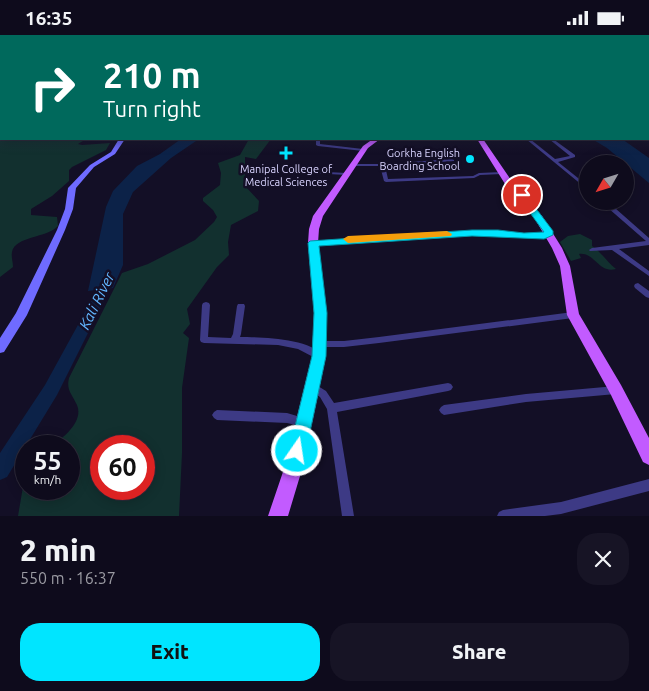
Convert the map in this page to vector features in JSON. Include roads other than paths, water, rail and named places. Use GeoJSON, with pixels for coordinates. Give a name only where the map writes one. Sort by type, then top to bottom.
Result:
{"type":"FeatureCollection","features":[{"type":"Feature","properties":{"kind":"main road"},"geometry":{"type":"LineString","coordinates":[[0,348],[21,315],[61,230],[69,209],[72,189],[92,166],[113,153],[121,140]]}},
{"type":"Feature","properties":{"kind":"main road"},"geometry":{"type":"LineString","coordinates":[[278,516],[294,466],[313,387],[319,350],[320,313],[313,243],[314,229],[318,216],[363,150],[376,140]]}},
{"type":"Feature","properties":{"kind":"main road"},"geometry":{"type":"LineString","coordinates":[[481,140],[502,173],[549,233],[565,266],[573,315],[616,390],[649,456]]}},
{"type":"Feature","properties":{"kind":"street"},"geometry":{"type":"LineString","coordinates":[[318,140],[318,145],[363,150]]}},
{"type":"Feature","properties":{"kind":"street"},"geometry":{"type":"LineString","coordinates":[[529,140],[579,181]]}},
{"type":"Feature","properties":{"kind":"street"},"geometry":{"type":"LineString","coordinates":[[552,140],[573,156],[555,161]]}},
{"type":"Feature","properties":{"kind":"street"},"geometry":{"type":"LineString","coordinates":[[354,165],[452,160]]}},
{"type":"Feature","properties":{"kind":"street"},"geometry":{"type":"LineString","coordinates":[[382,165],[386,181],[474,177],[479,173],[502,173]]}},
{"type":"Feature","properties":{"kind":"street"},"geometry":{"type":"LineString","coordinates":[[290,171],[347,174]]}},
{"type":"Feature","properties":{"kind":"street"},"geometry":{"type":"LineString","coordinates":[[613,210],[649,242]]}},
{"type":"Feature","properties":{"kind":"street"},"geometry":{"type":"LineString","coordinates":[[313,243],[472,233],[524,236],[544,236],[549,233]]}},
{"type":"Feature","properties":{"kind":"street"},"geometry":{"type":"LineString","coordinates":[[592,250],[614,249],[649,242]]}},
{"type":"Feature","properties":{"kind":"street"},"geometry":{"type":"LineString","coordinates":[[614,249],[649,274]]}},
{"type":"Feature","properties":{"kind":"street"},"geometry":{"type":"LineString","coordinates":[[638,286],[649,295]]}},
{"type":"Feature","properties":{"kind":"street"},"geometry":{"type":"LineString","coordinates":[[206,305],[204,339],[285,342],[319,350],[344,344],[573,315]]}},
{"type":"Feature","properties":{"kind":"street"},"geometry":{"type":"LineString","coordinates":[[234,341],[237,334],[241,306]]}},
{"type":"Feature","properties":{"kind":"street"},"geometry":{"type":"LineString","coordinates":[[313,387],[323,394],[332,408],[348,516]]}},
{"type":"Feature","properties":{"kind":"street"},"geometry":{"type":"LineString","coordinates":[[332,408],[448,387]]}},
{"type":"Feature","properties":{"kind":"street"},"geometry":{"type":"LineString","coordinates":[[444,410],[526,398],[616,390]]}},
{"type":"Feature","properties":{"kind":"street"},"geometry":{"type":"LineString","coordinates":[[217,415],[287,418],[304,422]]}},
{"type":"Feature","properties":{"kind":"street"},"geometry":{"type":"LineString","coordinates":[[503,516],[561,508],[649,485]]}},
{"type":"Feature","properties":{"kind":"water"},"geometry":{"type":"Polygon","coordinates":[[[180,140],[198,140],[171,158],[133,192],[123,214],[123,265],[113,288],[88,291],[106,207],[113,191],[137,166],[160,154],[180,140]]]}},
{"type":"Feature","properties":{"kind":"water"},"geometry":{"type":"Polygon","coordinates":[[[594,140],[623,140],[649,158],[649,183],[634,170],[634,155],[615,155],[594,140]]]}},
{"type":"Feature","properties":{"kind":"waterway","name":"Kali River"},"geometry":{"type":"LineString","coordinates":[[0,470],[51,390],[111,275]]}},
{"type":"Feature","properties":{"kind":"place","name":"Manipal College of Medical Sciences"},"geometry":{"type":"Point","coordinates":[286,153]}},
{"type":"Feature","properties":{"kind":"place","name":"Gorkha English Boarding School"},"geometry":{"type":"Point","coordinates":[470,159]}}]}
